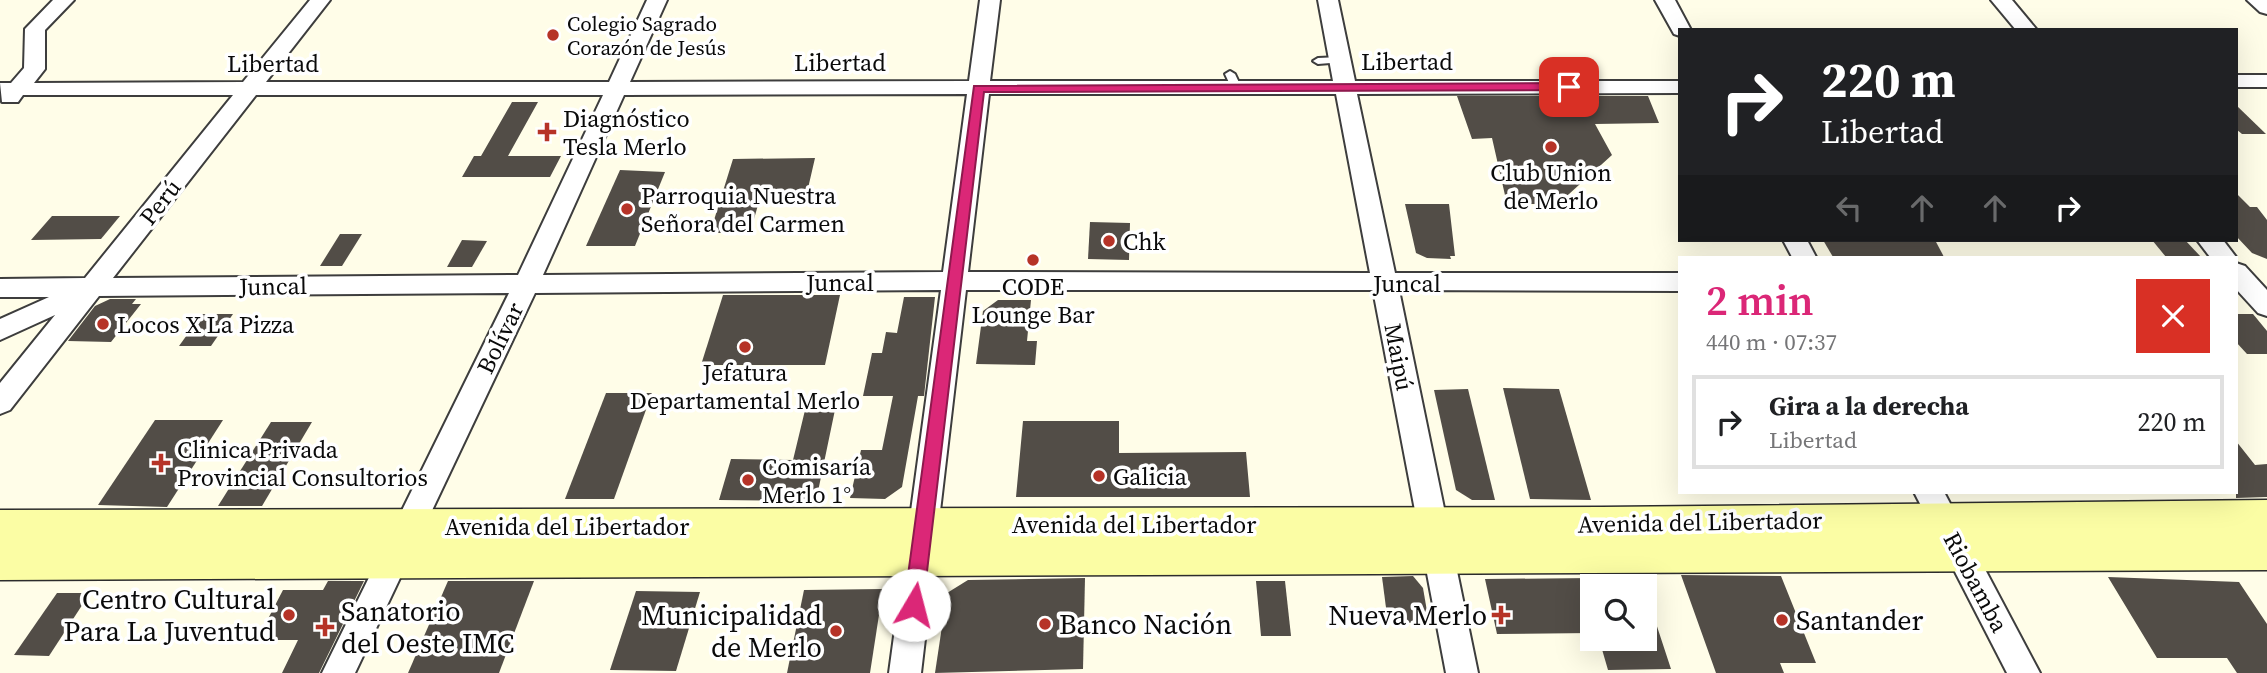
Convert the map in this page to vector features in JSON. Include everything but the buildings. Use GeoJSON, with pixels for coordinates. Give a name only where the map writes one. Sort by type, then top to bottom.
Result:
{"type":"FeatureCollection","features":[{"type":"Feature","properties":{"kind":"main road","name":"Avenida del Libertador"},"geometry":{"type":"LineString","coordinates":[[0,562],[398,544],[1434,539],[1944,521],[2267,517]]}},
{"type":"Feature","properties":{"kind":"main road","name":"Avenida del Libertador"},"geometry":{"type":"LineString","coordinates":[[1944,521],[2267,552]]}},
{"type":"Feature","properties":{"kind":"main road","name":"Avenida del Libertador"},"geometry":{"type":"LineString","coordinates":[[0,528],[398,544]]}},
{"type":"Feature","properties":{"kind":"street"},"geometry":{"type":"LineString","coordinates":[[0,106],[9,89],[34,69],[35,29],[64,0]]}},
{"type":"Feature","properties":{"kind":"street","name":"Perú"},"geometry":{"type":"LineString","coordinates":[[0,403],[320,0]]}},
{"type":"Feature","properties":{"kind":"street","name":"Bolívar"},"geometry":{"type":"LineString","coordinates":[[338,673],[398,544],[527,283],[657,0]]}},
{"type":"Feature","properties":{"kind":"street"},"geometry":{"type":"LineString","coordinates":[[905,673],[990,0]]}},
{"type":"Feature","properties":{"kind":"street","name":"Maipú"},"geometry":{"type":"LineString","coordinates":[[1328,0],[1329,60],[1346,88],[1462,673]]}},
{"type":"Feature","properties":{"kind":"street"},"geometry":{"type":"LineString","coordinates":[[1665,0],[1680,28]]}},
{"type":"Feature","properties":{"kind":"street"},"geometry":{"type":"LineString","coordinates":[[2001,0],[2025,28]]}},
{"type":"Feature","properties":{"kind":"street"},"geometry":{"type":"LineString","coordinates":[[2257,0],[2267,9]]}},
{"type":"Feature","properties":{"kind":"street"},"geometry":{"type":"LineString","coordinates":[[2238,81],[2267,81]]}},
{"type":"Feature","properties":{"kind":"street","name":"Libertad"},"geometry":{"type":"LineString","coordinates":[[9,89],[978,88],[1233,82],[1346,88],[1678,87]]}},
{"type":"Feature","properties":{"kind":"street"},"geometry":{"type":"LineString","coordinates":[[2211,242],[2223,256]]}},
{"type":"Feature","properties":{"kind":"street"},"geometry":{"type":"LineString","coordinates":[[2245,276],[2267,307]]}},
{"type":"Feature","properties":{"kind":"street","name":"Juncal"},"geometry":{"type":"LineString","coordinates":[[0,288],[956,281],[1141,289],[1385,283],[1678,282]]}},
{"type":"Feature","properties":{"kind":"street"},"geometry":{"type":"LineString","coordinates":[[0,330],[92,288]]}},
{"type":"Feature","properties":{"kind":"street","name":"Riobamba"},"geometry":{"type":"LineString","coordinates":[[1944,521],[2024,673]]}},
{"type":"Feature","properties":{"kind":"place","name":"Colegio Sagrado Corazón de Jesús"},"geometry":{"type":"Point","coordinates":[553,35]}},
{"type":"Feature","properties":{"kind":"place","name":"Diagnóstico Tesla Merlo"},"geometry":{"type":"Point","coordinates":[547,132]}},
{"type":"Feature","properties":{"kind":"place","name":"Club Union de Merlo"},"geometry":{"type":"Point","coordinates":[1551,147]}},
{"type":"Feature","properties":{"kind":"place","name":"Parroquia Nuestra Señora del Carmen"},"geometry":{"type":"Point","coordinates":[627,209]}},
{"type":"Feature","properties":{"kind":"place","name":"Chk"},"geometry":{"type":"Point","coordinates":[1109,241]}},
{"type":"Feature","properties":{"kind":"place","name":"CODE Lounge Bar"},"geometry":{"type":"Point","coordinates":[1033,260]}},
{"type":"Feature","properties":{"kind":"place","name":"Locos X La Pizza"},"geometry":{"type":"Point","coordinates":[103,324]}},
{"type":"Feature","properties":{"kind":"place","name":"Jefatura Departamental Merlo"},"geometry":{"type":"Point","coordinates":[745,347]}},
{"type":"Feature","properties":{"kind":"place","name":"Clinica Privada Provincial Consultorios"},"geometry":{"type":"Point","coordinates":[161,463]}},
{"type":"Feature","properties":{"kind":"place","name":"Galicia"},"geometry":{"type":"Point","coordinates":[1099,476]}},
{"type":"Feature","properties":{"kind":"place","name":"Comisaría Merlo 1°"},"geometry":{"type":"Point","coordinates":[748,480]}},
{"type":"Feature","properties":{"kind":"place","name":"Centro Cultural Para La Juventud"},"geometry":{"type":"Point","coordinates":[289,615]}},
{"type":"Feature","properties":{"kind":"place","name":"Nueva Merlo"},"geometry":{"type":"Point","coordinates":[1501,615]}},
{"type":"Feature","properties":{"kind":"place","name":"Santander"},"geometry":{"type":"Point","coordinates":[1782,620]}},
{"type":"Feature","properties":{"kind":"place","name":"Banco Nación"},"geometry":{"type":"Point","coordinates":[1045,624]}},
{"type":"Feature","properties":{"kind":"place","name":"Sanatorio del Oeste IMC"},"geometry":{"type":"Point","coordinates":[325,627]}},
{"type":"Feature","properties":{"kind":"place","name":"Municipalidad de Merlo"},"geometry":{"type":"Point","coordinates":[836,631]}},
{"type":"Feature","properties":{"kind":"route"},"geometry":{"type":"LineString","coordinates":[[914,605],[978,88],[1569,87]]}}]}
